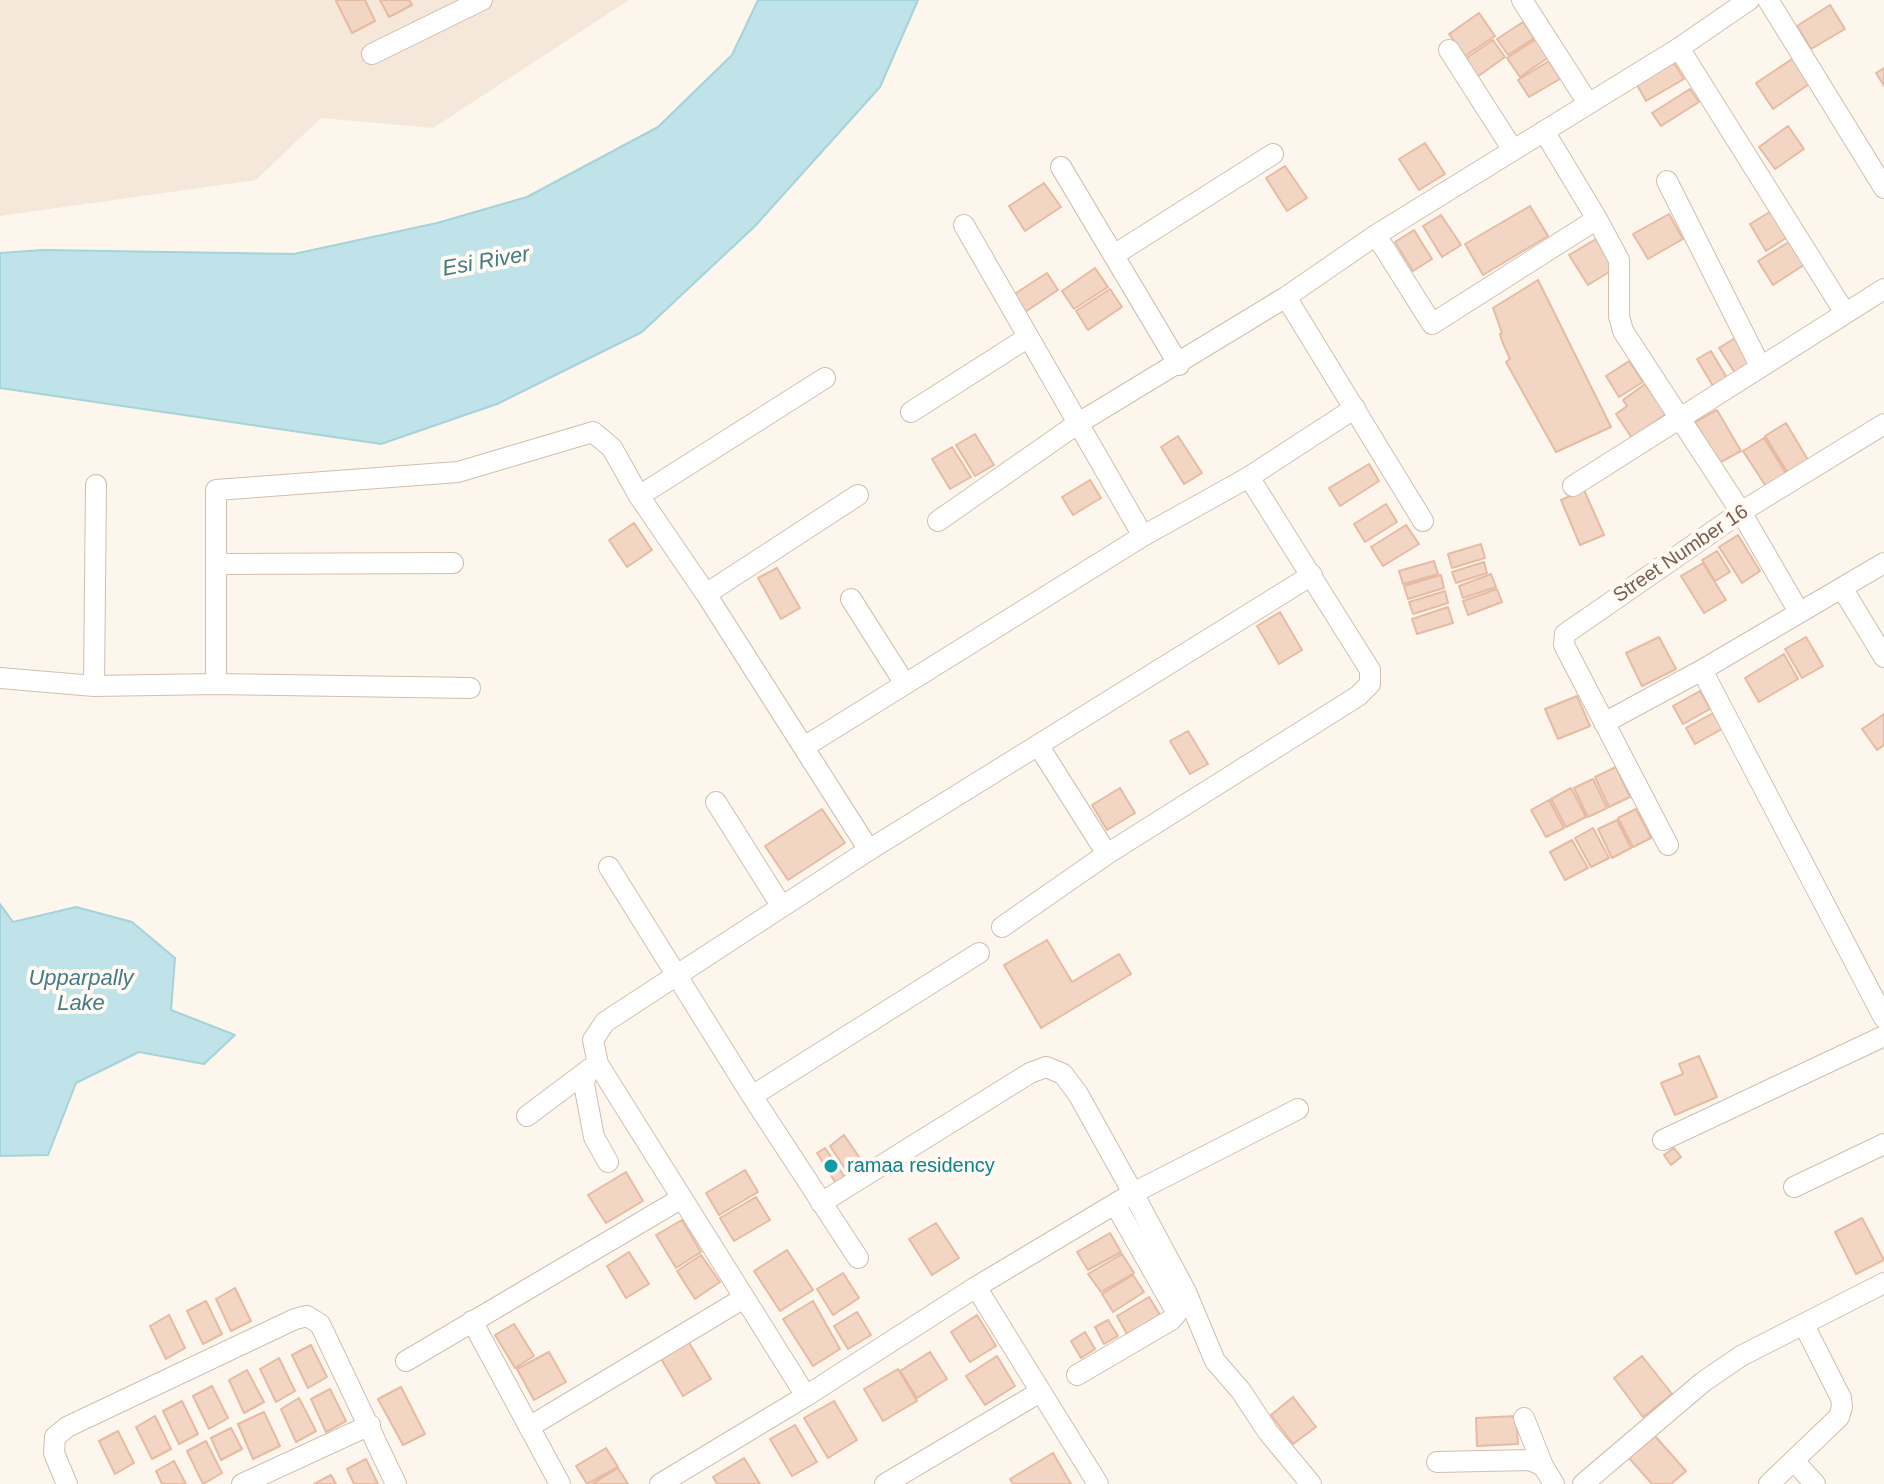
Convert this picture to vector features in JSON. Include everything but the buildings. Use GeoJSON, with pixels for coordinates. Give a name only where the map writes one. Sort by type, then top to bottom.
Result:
{"type":"FeatureCollection","features":[{"type":"Feature","properties":{"kind":"street"},"geometry":{"type":"LineString","coordinates":[[372,54],[482,0]]}},
{"type":"Feature","properties":{"kind":"street"},"geometry":{"type":"LineString","coordinates":[[1522,0],[1588,103]]}},
{"type":"Feature","properties":{"kind":"street"},"geometry":{"type":"LineString","coordinates":[[938,521],[1077,424],[1179,365],[1376,235],[1679,48],[1749,0]]}},
{"type":"Feature","properties":{"kind":"street"},"geometry":{"type":"LineString","coordinates":[[1768,0],[1884,188]]}},
{"type":"Feature","properties":{"kind":"street"},"geometry":{"type":"LineString","coordinates":[[1679,48],[1845,313]]}},
{"type":"Feature","properties":{"kind":"street"},"geometry":{"type":"LineString","coordinates":[[1449,50],[1513,150]]}},
{"type":"Feature","properties":{"kind":"street"},"geometry":{"type":"LineString","coordinates":[[1544,131],[1619,260],[1619,316],[1623,331],[1741,512],[1799,612]]}},
{"type":"Feature","properties":{"kind":"street"},"geometry":{"type":"LineString","coordinates":[[1114,255],[1273,154]]}},
{"type":"Feature","properties":{"kind":"street"},"geometry":{"type":"LineString","coordinates":[[1061,167],[1179,365]]}},
{"type":"Feature","properties":{"kind":"street"},"geometry":{"type":"LineString","coordinates":[[1667,181],[1760,366]]}},
{"type":"Feature","properties":{"kind":"street"},"geometry":{"type":"LineString","coordinates":[[1376,235],[1432,324],[1597,219]]}},
{"type":"Feature","properties":{"kind":"street"},"geometry":{"type":"LineString","coordinates":[[964,225],[1143,536]]}},
{"type":"Feature","properties":{"kind":"street"},"geometry":{"type":"LineString","coordinates":[[1573,486],[1884,289]]}},
{"type":"Feature","properties":{"kind":"street"},"geometry":{"type":"LineString","coordinates":[[1286,297],[1423,521]]}},
{"type":"Feature","properties":{"kind":"street"},"geometry":{"type":"LineString","coordinates":[[911,412],[1027,338]]}},
{"type":"Feature","properties":{"kind":"street"},"geometry":{"type":"LineString","coordinates":[[639,496],[825,378]]}},
{"type":"Feature","properties":{"kind":"street"},"geometry":{"type":"LineString","coordinates":[[804,747],[1143,536],[1249,477],[1355,408]]}},
{"type":"Feature","properties":{"kind":"street","name":"Street Number 16"},"geometry":{"type":"LineString","coordinates":[[1604,723],[1564,645],[1565,634],[1741,512],[1884,424]]}},
{"type":"Feature","properties":{"kind":"street"},"geometry":{"type":"LineString","coordinates":[[216,684],[216,490],[458,472],[593,432],[612,448],[639,496],[706,594],[869,850]]}},
{"type":"Feature","properties":{"kind":"street"},"geometry":{"type":"LineString","coordinates":[[1002,927],[1107,854],[1358,696],[1370,684],[1370,670],[1249,477]]}},
{"type":"Feature","properties":{"kind":"street"},"geometry":{"type":"LineString","coordinates":[[94,686],[96,485]]}},
{"type":"Feature","properties":{"kind":"street"},"geometry":{"type":"LineString","coordinates":[[706,594],[858,495]]}},
{"type":"Feature","properties":{"kind":"street"},"geometry":{"type":"LineString","coordinates":[[217,564],[453,563]]}},
{"type":"Feature","properties":{"kind":"street"},"geometry":{"type":"LineString","coordinates":[[1668,845],[1604,723],[1702,670],[1884,563]]}},
{"type":"Feature","properties":{"kind":"street"},"geometry":{"type":"LineString","coordinates":[[608,1162],[594,1137],[584,1084],[592,1067],[593,1040],[605,1022],[869,850],[1312,575]]}},
{"type":"Feature","properties":{"kind":"street"},"geometry":{"type":"LineString","coordinates":[[1842,588],[1884,657]]}},
{"type":"Feature","properties":{"kind":"street"},"geometry":{"type":"LineString","coordinates":[[851,599],[905,684]]}},
{"type":"Feature","properties":{"kind":"street"},"geometry":{"type":"LineString","coordinates":[[1702,670],[1876,980],[1884,1018]]}},
{"type":"Feature","properties":{"kind":"street"},"geometry":{"type":"LineString","coordinates":[[0,678],[94,686],[216,684],[470,688]]}},
{"type":"Feature","properties":{"kind":"street"},"geometry":{"type":"LineString","coordinates":[[1038,745],[1107,854]]}},
{"type":"Feature","properties":{"kind":"street"},"geometry":{"type":"LineString","coordinates":[[716,802],[782,907]]}},
{"type":"Feature","properties":{"kind":"street"},"geometry":{"type":"LineString","coordinates":[[609,867],[858,1258]]}},
{"type":"Feature","properties":{"kind":"street"},"geometry":{"type":"LineString","coordinates":[[752,1096],[979,953]]}},
{"type":"Feature","properties":{"kind":"street"},"geometry":{"type":"LineString","coordinates":[[1663,1140],[1884,1036]]}},
{"type":"Feature","properties":{"kind":"street"},"geometry":{"type":"LineString","coordinates":[[527,1116],[592,1067]]}},
{"type":"Feature","properties":{"kind":"street"},"geometry":{"type":"LineString","coordinates":[[592,1067],[682,1198],[806,1396]]}},
{"type":"Feature","properties":{"kind":"street"},"geometry":{"type":"LineString","coordinates":[[821,1203],[1030,1073],[1046,1067],[1063,1074],[1078,1094],[1177,1313],[1171,1320],[1077,1375]]}},
{"type":"Feature","properties":{"kind":"street"},"geometry":{"type":"LineString","coordinates":[[660,1484],[691,1476],[806,1396],[976,1287],[1124,1199],[1298,1109]]}},
{"type":"Feature","properties":{"kind":"street"},"geometry":{"type":"LineString","coordinates":[[1794,1187],[1884,1144]]}},
{"type":"Feature","properties":{"kind":"street"},"geometry":{"type":"LineString","coordinates":[[406,1361],[682,1198]]}},
{"type":"Feature","properties":{"kind":"street"},"geometry":{"type":"LineString","coordinates":[[1124,1199],[1186,1292],[1215,1361],[1311,1484]]}},
{"type":"Feature","properties":{"kind":"street"},"geometry":{"type":"LineString","coordinates":[[1583,1484],[1703,1382],[1741,1356],[1884,1283]]}},
{"type":"Feature","properties":{"kind":"street"},"geometry":{"type":"LineString","coordinates":[[976,1287],[1098,1484]]}},
{"type":"Feature","properties":{"kind":"street"},"geometry":{"type":"LineString","coordinates":[[529,1427],[744,1298]]}},
{"type":"Feature","properties":{"kind":"street"},"geometry":{"type":"LineString","coordinates":[[67,1484],[54,1453],[55,1437],[67,1427],[307,1316],[320,1324],[396,1484]]}},
{"type":"Feature","properties":{"kind":"street"},"geometry":{"type":"LineString","coordinates":[[472,1321],[560,1484]]}},
{"type":"Feature","properties":{"kind":"street"},"geometry":{"type":"LineString","coordinates":[[1769,1484],[1839,1417],[1842,1407],[1841,1398],[1804,1325]]}},
{"type":"Feature","properties":{"kind":"street"},"geometry":{"type":"LineString","coordinates":[[885,1484],[1040,1392]]}},
{"type":"Feature","properties":{"kind":"street"},"geometry":{"type":"LineString","coordinates":[[1524,1418],[1549,1475]]}},
{"type":"Feature","properties":{"kind":"street"},"geometry":{"type":"LineString","coordinates":[[242,1484],[370,1425]]}},
{"type":"Feature","properties":{"kind":"street"},"geometry":{"type":"LineString","coordinates":[[1437,1462],[1530,1460],[1549,1475]]}},
{"type":"Feature","properties":{"kind":"street"},"geometry":{"type":"LineString","coordinates":[[1794,1461],[1815,1484]]}},
{"type":"Feature","properties":{"kind":"shaded area"},"geometry":{"type":"Polygon","coordinates":[[[0,0],[629,0],[433,128],[321,118],[256,180],[0,216],[0,0]]]}},
{"type":"Feature","properties":{"kind":"water","name":"Esi River"},"geometry":{"type":"Polygon","coordinates":[[[758,0],[918,0],[880,87],[755,226],[642,332],[497,404],[381,444],[0,388],[0,253],[43,250],[294,254],[437,223],[527,197],[658,127],[732,55],[758,0]]]}},
{"type":"Feature","properties":{"kind":"water","name":"Upparpally Lake"},"geometry":{"type":"Polygon","coordinates":[[[0,904],[13,922],[76,907],[132,922],[175,958],[171,1010],[235,1035],[204,1064],[139,1052],[76,1083],[48,1155],[0,1156],[0,904]]]}},
{"type":"Feature","properties":{"kind":"place","name":"ramaa residency"},"geometry":{"type":"Point","coordinates":[831,1166]}}]}
